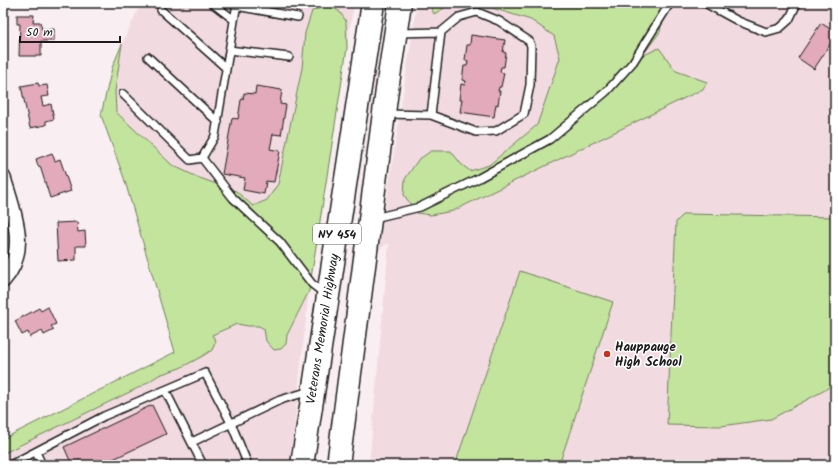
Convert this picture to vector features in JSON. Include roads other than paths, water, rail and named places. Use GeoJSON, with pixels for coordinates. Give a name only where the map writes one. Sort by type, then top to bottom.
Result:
{"type":"FeatureCollection","features":[{"type":"Feature","properties":{"kind":"highway","name":"Veterans Memorial Highway"},"geometry":{"type":"LineString","coordinates":[[302,465],[373,3]]}},
{"type":"Feature","properties":{"kind":"highway","name":"NY 454"},"geometry":{"type":"LineString","coordinates":[[338,465],[400,3]]}},
{"type":"Feature","properties":{"kind":"street"},"geometry":{"type":"LineString","coordinates":[[3,178],[17,228],[18,254],[9,273],[3,280]]}},
{"type":"Feature","properties":{"kind":"lane"},"geometry":{"type":"LineString","coordinates":[[212,3],[233,19]]}},
{"type":"Feature","properties":{"kind":"lane"},"geometry":{"type":"LineString","coordinates":[[370,219],[420,207],[479,178],[550,139],[606,91],[633,62],[670,3]]}},
{"type":"Feature","properties":{"kind":"lane"},"geometry":{"type":"LineString","coordinates":[[705,3],[738,21],[766,32],[780,28],[789,20],[797,3]]}},
{"type":"Feature","properties":{"kind":"lane"},"geometry":{"type":"LineString","coordinates":[[123,94],[190,160],[202,158],[215,136],[236,4],[298,17]]}},
{"type":"Feature","properties":{"kind":"lane"},"geometry":{"type":"LineString","coordinates":[[161,10],[226,68]]}},
{"type":"Feature","properties":{"kind":"lane"},"geometry":{"type":"LineString","coordinates":[[384,114],[431,114],[476,132],[496,131],[524,114],[530,85],[531,46],[529,41],[499,21],[477,12],[459,17],[442,32],[395,33]]}},
{"type":"Feature","properties":{"kind":"lane"},"geometry":{"type":"LineString","coordinates":[[431,114],[442,32]]}},
{"type":"Feature","properties":{"kind":"lane"},"geometry":{"type":"LineString","coordinates":[[229,50],[289,57]]}},
{"type":"Feature","properties":{"kind":"lane"},"geometry":{"type":"LineString","coordinates":[[148,57],[218,122]]}},
{"type":"Feature","properties":{"kind":"lane"},"geometry":{"type":"LineString","coordinates":[[202,158],[233,198],[280,242],[312,284],[328,296]]}},
{"type":"Feature","properties":{"kind":"lane"},"geometry":{"type":"LineString","coordinates":[[10,465],[104,416],[205,373],[231,423],[248,465]]}},
{"type":"Feature","properties":{"kind":"lane"},"geometry":{"type":"LineString","coordinates":[[165,390],[203,465]]}},
{"type":"Feature","properties":{"kind":"lane"},"geometry":{"type":"LineString","coordinates":[[192,442],[280,400],[314,390]]}},
{"type":"Feature","properties":{"kind":"lane"},"geometry":{"type":"LineString","coordinates":[[36,452],[42,465]]}},
{"type":"Feature","properties":{"kind":"place","name":"Hauppauge High School"},"geometry":{"type":"Point","coordinates":[607,354]}}]}
